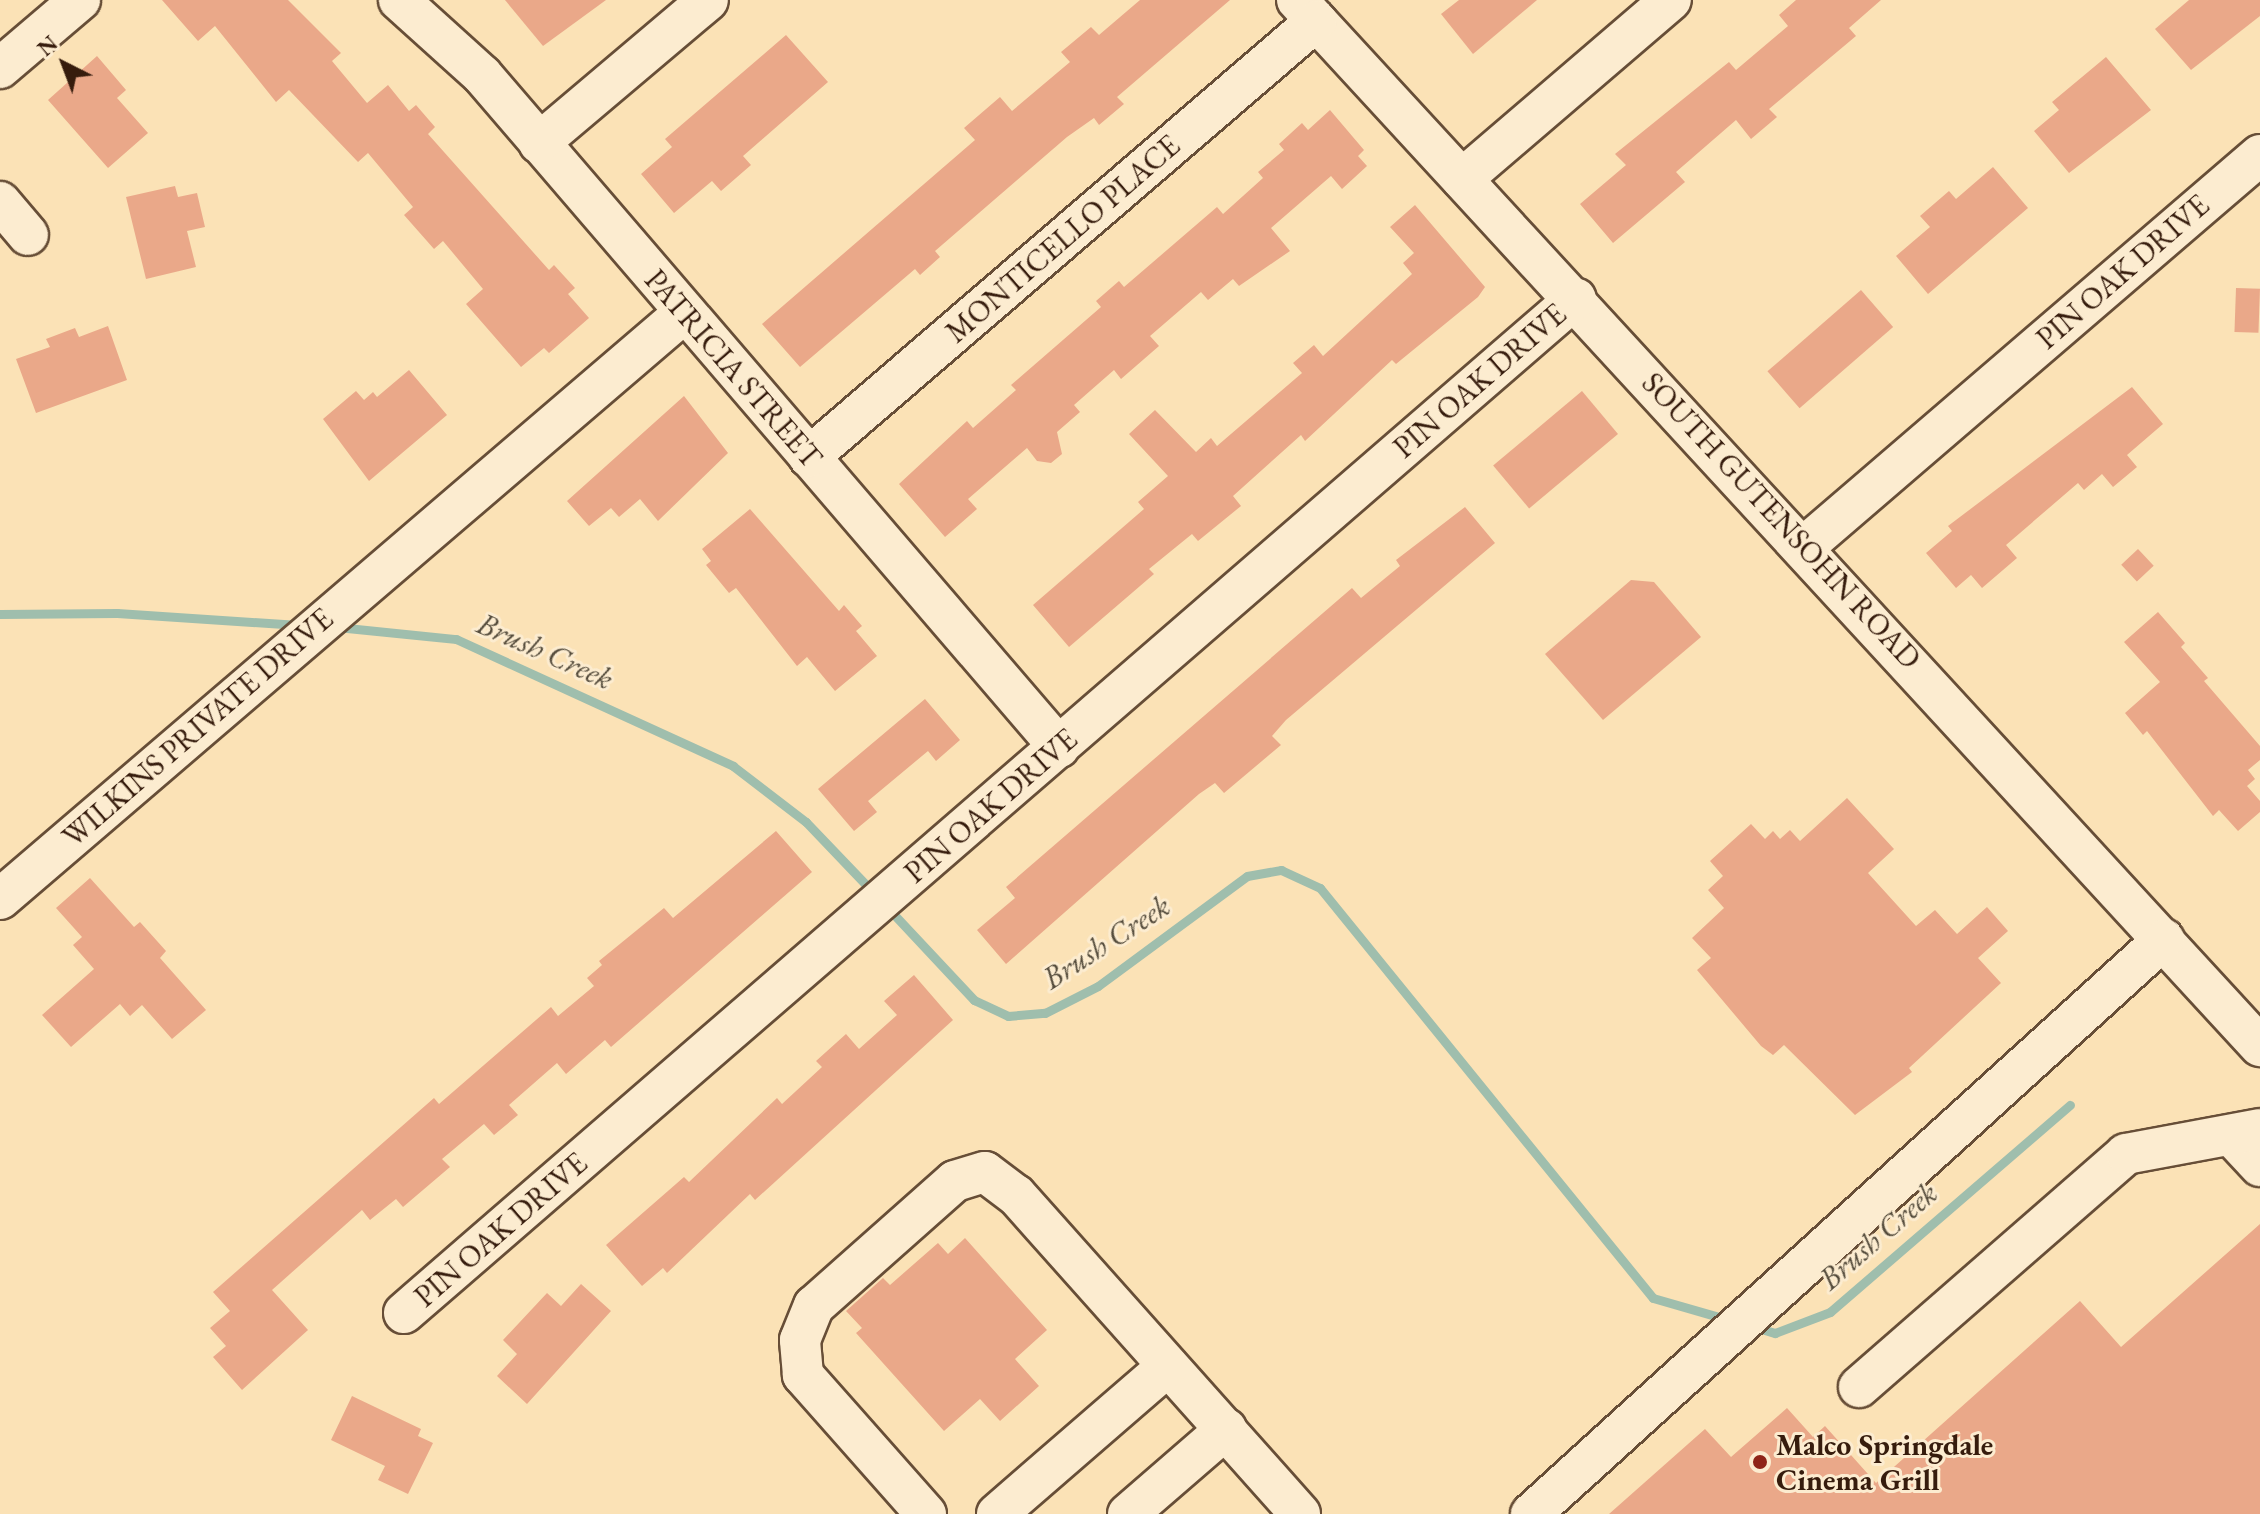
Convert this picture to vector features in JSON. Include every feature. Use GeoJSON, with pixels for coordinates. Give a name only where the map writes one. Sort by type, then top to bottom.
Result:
{"type":"FeatureCollection","features":[{"type":"Feature","properties":{"kind":"street"},"geometry":{"type":"LineString","coordinates":[[0,68],[80,0]]}},
{"type":"Feature","properties":{"kind":"street","name":"PATRICIA STREET"},"geometry":{"type":"LineString","coordinates":[[399,0],[482,75],[1059,747]]}},
{"type":"Feature","properties":{"kind":"street"},"geometry":{"type":"LineString","coordinates":[[539,143],[708,0]]}},
{"type":"Feature","properties":{"kind":"street"},"geometry":{"type":"LineString","coordinates":[[1462,179],[1671,0]]}},
{"type":"Feature","properties":{"kind":"street","name":"SOUTH GUTENSOHN ROAD"},"geometry":{"type":"LineString","coordinates":[[1307,10],[1805,546],[2260,1046]]}},
{"type":"Feature","properties":{"kind":"street","name":"MONTICELLO PLACE"},"geometry":{"type":"LineString","coordinates":[[809,457],[1307,10]]}},
{"type":"Feature","properties":{"kind":"street","name":"PIN OAK DRIVE"},"geometry":{"type":"LineString","coordinates":[[1805,546],[2260,155]]}},
{"type":"Feature","properties":{"kind":"street"},"geometry":{"type":"LineString","coordinates":[[0,202],[28,235]]}},
{"type":"Feature","properties":{"kind":"street","name":"PIN OAK DRIVE"},"geometry":{"type":"LineString","coordinates":[[404,1313],[1576,298]]}},
{"type":"Feature","properties":{"kind":"street","name":"WILKINS PRIVATE DRIVE"},"geometry":{"type":"LineString","coordinates":[[0,899],[396,556],[685,312]]}},
{"type":"Feature","properties":{"kind":"street"},"geometry":{"type":"LineString","coordinates":[[1552,1507],[1705,1354],[2164,939]]}},
{"type":"Feature","properties":{"kind":"street"},"geometry":{"type":"LineString","coordinates":[[1859,1387],[2126,1154],[2246,1132],[2260,1166]]}},
{"type":"Feature","properties":{"kind":"street"},"geometry":{"type":"LineString","coordinates":[[926,1514],[803,1375],[800,1340],[814,1306],[955,1181],[985,1172],[1000,1179],[1226,1429],[1283,1508]]}},
{"type":"Feature","properties":{"kind":"street"},"geometry":{"type":"LineString","coordinates":[[997,1514],[1168,1366]]}},
{"type":"Feature","properties":{"kind":"street"},"geometry":{"type":"LineString","coordinates":[[1128,1514],[1226,1429]]}},
{"type":"Feature","properties":{"kind":"building"},"geometry":{"type":"Polygon","coordinates":[[[162,0],[288,0],[341,53],[332,61],[367,103],[388,85],[409,111],[416,105],[435,127],[428,134],[549,270],[554,265],[575,288],[568,294],[589,318],[549,353],[544,348],[521,367],[466,304],[483,289],[443,241],[434,249],[404,215],[413,207],[368,153],[358,162],[289,90],[276,102],[215,26],[198,41],[162,0]]]}},
{"type":"Feature","properties":{"kind":"building"},"geometry":{"type":"Polygon","coordinates":[[[505,0],[606,0],[543,46],[505,0]]]}},
{"type":"Feature","properties":{"kind":"building"},"geometry":{"type":"Polygon","coordinates":[[[1140,0],[1230,0],[1117,97],[1124,104],[1099,125],[1094,118],[1067,137],[935,251],[940,257],[920,275],[915,269],[800,367],[762,324],[975,140],[964,128],[1000,97],[1012,111],[1070,62],[1061,52],[1091,27],[1099,35],[1140,0]]]}},
{"type":"Feature","properties":{"kind":"building"},"geometry":{"type":"Polygon","coordinates":[[[1459,0],[1537,0],[1473,54],[1441,14],[1459,0]]]}},
{"type":"Feature","properties":{"kind":"building"},"geometry":{"type":"Polygon","coordinates":[[[1796,0],[1881,0],[1849,28],[1856,36],[1769,109],[1777,117],[1751,139],[1736,120],[1676,172],[1685,182],[1613,243],[1580,204],[1626,165],[1615,154],[1729,62],[1736,70],[1788,26],[1779,15],[1796,0]]]}},
{"type":"Feature","properties":{"kind":"building"},"geometry":{"type":"Polygon","coordinates":[[[2189,0],[2260,0],[2260,16],[2191,70],[2155,29],[2189,0]]]}},
{"type":"Feature","properties":{"kind":"building"},"geometry":{"type":"Polygon","coordinates":[[[786,35],[828,82],[743,156],[751,165],[721,191],[712,181],[674,213],[641,174],[672,147],[665,139],[786,35]]]}},
{"type":"Feature","properties":{"kind":"building"},"geometry":{"type":"Polygon","coordinates":[[[97,56],[126,90],[117,98],[148,133],[108,168],[48,100],[97,56]]]}},
{"type":"Feature","properties":{"kind":"building"},"geometry":{"type":"Polygon","coordinates":[[[2106,57],[2151,110],[2069,173],[2034,131],[2059,110],[2052,102],[2106,57]]]}},
{"type":"Feature","properties":{"kind":"building"},"geometry":{"type":"Polygon","coordinates":[[[1330,110],[1364,150],[1358,156],[1367,166],[1342,189],[1331,176],[1271,228],[1290,251],[1239,286],[1233,279],[1208,300],[1201,292],[1150,336],[1159,346],[1121,379],[1114,370],[1074,405],[1080,412],[1057,432],[1062,454],[1051,463],[1037,461],[1027,448],[968,499],[977,509],[945,537],[899,484],[967,421],[973,428],[1016,390],[1011,385],[1101,307],[1096,301],[1119,281],[1124,287],[1217,207],[1223,214],[1263,178],[1258,172],[1284,150],[1279,144],[1302,123],[1308,130],[1330,110]]]}},
{"type":"Feature","properties":{"kind":"building"},"geometry":{"type":"Polygon","coordinates":[[[1993,167],[2028,208],[1928,294],[1896,256],[1930,227],[1920,216],[1949,191],[1956,199],[1993,167]]]}},
{"type":"Feature","properties":{"kind":"building"},"geometry":{"type":"Polygon","coordinates":[[[175,186],[178,197],[197,193],[205,227],[187,231],[196,267],[146,279],[126,197],[175,186]]]}},
{"type":"Feature","properties":{"kind":"building"},"geometry":{"type":"Polygon","coordinates":[[[1415,205],[1485,287],[1478,297],[1396,364],[1392,360],[1305,441],[1301,435],[1233,496],[1241,506],[1198,541],[1192,534],[1149,569],[1154,574],[1069,647],[1033,605],[1144,509],[1138,502],[1168,476],[1129,434],[1155,410],[1196,452],[1211,438],[1217,446],[1302,373],[1293,363],[1314,345],[1323,356],[1412,274],[1403,263],[1414,253],[1390,227],[1415,205]]]}},
{"type":"Feature","properties":{"kind":"building"},"geometry":{"type":"Polygon","coordinates":[[[2236,288],[2260,289],[2258,333],[2234,332],[2236,288]]]}},
{"type":"Feature","properties":{"kind":"building"},"geometry":{"type":"Polygon","coordinates":[[[1861,290],[1893,327],[1800,408],[1767,371],[1861,290]]]}},
{"type":"Feature","properties":{"kind":"building"},"geometry":{"type":"Polygon","coordinates":[[[108,326],[127,380],[36,413],[16,359],[50,347],[46,339],[75,328],[79,337],[108,326]]]}},
{"type":"Feature","properties":{"kind":"building"},"geometry":{"type":"Polygon","coordinates":[[[409,370],[447,415],[369,481],[323,419],[356,391],[364,400],[373,392],[377,397],[409,370]]]}},
{"type":"Feature","properties":{"kind":"building"},"geometry":{"type":"Polygon","coordinates":[[[2132,387],[2163,424],[2127,455],[2137,467],[2113,487],[2102,474],[2084,490],[2078,483],[2006,545],[2017,558],[1982,588],[1971,575],[1956,588],[1926,553],[1952,531],[1948,526],[2132,387]]]}},
{"type":"Feature","properties":{"kind":"building"},"geometry":{"type":"Polygon","coordinates":[[[1582,391],[1618,434],[1529,508],[1493,466],[1582,391]]]}},
{"type":"Feature","properties":{"kind":"building"},"geometry":{"type":"Polygon","coordinates":[[[684,396],[728,453],[658,521],[640,499],[619,517],[611,508],[589,526],[567,501],[684,396]]]}},
{"type":"Feature","properties":{"kind":"building"},"geometry":{"type":"Polygon","coordinates":[[[1465,507],[1495,543],[1286,720],[1272,736],[1281,745],[1224,793],[1215,783],[1199,794],[1006,964],[977,930],[1015,898],[1006,887],[1352,588],[1361,598],[1400,566],[1396,560],[1465,507]]]}},
{"type":"Feature","properties":{"kind":"building"},"geometry":{"type":"Polygon","coordinates":[[[750,509],[839,611],[844,605],[862,626],[856,631],[877,656],[835,691],[807,657],[797,666],[736,588],[729,593],[706,565],[711,561],[702,549],[750,509]]]}},
{"type":"Feature","properties":{"kind":"building"},"geometry":{"type":"Polygon","coordinates":[[[2138,549],[2154,566],[2137,582],[2121,565],[2138,549]]]}},
{"type":"Feature","properties":{"kind":"building"},"geometry":{"type":"Polygon","coordinates":[[[1631,580],[1654,582],[1701,637],[1603,720],[1545,654],[1631,580]]]}},
{"type":"Feature","properties":{"kind":"building"},"geometry":{"type":"Polygon","coordinates":[[[2158,612],[2185,643],[2181,647],[2208,678],[2204,681],[2260,746],[2260,760],[2248,770],[2255,779],[2247,786],[2260,801],[2260,812],[2238,831],[2219,810],[2213,816],[2147,731],[2143,735],[2125,713],[2160,682],[2124,642],[2158,612]]]}},
{"type":"Feature","properties":{"kind":"building"},"geometry":{"type":"Polygon","coordinates":[[[925,699],[960,740],[936,761],[928,751],[868,801],[877,812],[854,831],[818,789],[925,699]]]}},
{"type":"Feature","properties":{"kind":"building"},"geometry":{"type":"Polygon","coordinates":[[[1847,798],[1894,849],[1868,873],[1916,926],[1935,910],[1957,934],[1987,907],[2008,931],[1978,958],[2001,983],[1909,1068],[1912,1072],[1855,1115],[1784,1045],[1773,1055],[1761,1046],[1697,970],[1711,958],[1692,938],[1724,908],[1708,890],[1723,876],[1710,861],[1751,824],[1765,839],[1773,831],[1780,839],[1790,830],[1800,841],[1847,798]]]}},
{"type":"Feature","properties":{"kind":"building"},"geometry":{"type":"Polygon","coordinates":[[[776,831],[812,872],[611,1047],[605,1040],[566,1074],[557,1063],[509,1105],[518,1115],[494,1135],[484,1124],[442,1159],[450,1167],[403,1207],[396,1199],[370,1220],[362,1210],[272,1290],[308,1330],[242,1390],[213,1357],[226,1346],[210,1328],[230,1311],[213,1292],[434,1098],[439,1104],[551,1007],[558,1016],[594,986],[587,978],[602,965],[599,961],[664,908],[673,918],[776,831]]]}},
{"type":"Feature","properties":{"kind":"building"},"geometry":{"type":"Polygon","coordinates":[[[90,878],[134,927],[140,922],[166,951],[160,958],[206,1010],[172,1039],[142,1005],[130,1016],[120,1004],[71,1047],[42,1015],[94,969],[73,945],[82,937],[56,908],[90,878]]]}},
{"type":"Feature","properties":{"kind":"building"},"geometry":{"type":"Polygon","coordinates":[[[914,975],[953,1020],[755,1200],[750,1194],[667,1273],[663,1268],[642,1286],[606,1245],[684,1177],[689,1182],[777,1098],[782,1104],[822,1067],[816,1061],[846,1034],[859,1049],[897,1015],[884,1001],[914,975]]]}},
{"type":"Feature","properties":{"kind":"building"},"geometry":{"type":"Polygon","coordinates":[[[2260,1224],[2260,1514],[1609,1514],[1705,1429],[1731,1457],[1787,1408],[1813,1437],[1825,1426],[1876,1483],[2080,1301],[2121,1347],[2260,1224]]]}},
{"type":"Feature","properties":{"kind":"building"},"geometry":{"type":"Polygon","coordinates":[[[965,1238],[1047,1330],[1015,1359],[1039,1386],[1000,1421],[980,1399],[944,1431],[856,1333],[862,1328],[846,1311],[883,1278],[890,1285],[938,1243],[948,1254],[965,1238]]]}},
{"type":"Feature","properties":{"kind":"building"},"geometry":{"type":"Polygon","coordinates":[[[581,1284],[611,1311],[527,1404],[497,1376],[517,1354],[503,1340],[547,1293],[561,1306],[581,1284]]]}},
{"type":"Feature","properties":{"kind":"building"},"geometry":{"type":"Polygon","coordinates":[[[352,1396],[421,1429],[418,1436],[433,1443],[408,1494],[378,1480],[385,1466],[331,1440],[352,1396]]]}},
{"type":"Feature","properties":{"kind":"waterway","name":"Brush Creek"},"geometry":{"type":"LineString","coordinates":[[0,614],[117,613],[299,625]]}},
{"type":"Feature","properties":{"kind":"waterway","name":"Brush Creek"},"geometry":{"type":"LineString","coordinates":[[337,627],[456,639],[733,766],[806,822],[873,892]]}},
{"type":"Feature","properties":{"kind":"waterway","name":"Brush Creek"},"geometry":{"type":"LineString","coordinates":[[886,906],[974,1000],[1008,1016],[1045,1013],[1098,986],[1247,876],[1281,870],[1320,888],[1653,1298],[1729,1320]]}},
{"type":"Feature","properties":{"kind":"waterway","name":"Brush Creek"},"geometry":{"type":"LineString","coordinates":[[1755,1327],[1775,1333],[1830,1312],[2070,1105]]}},
{"type":"Feature","properties":{"kind":"place","name":"Malco Springdale Cinema Grill"},"geometry":{"type":"Point","coordinates":[1760,1462]}}]}
